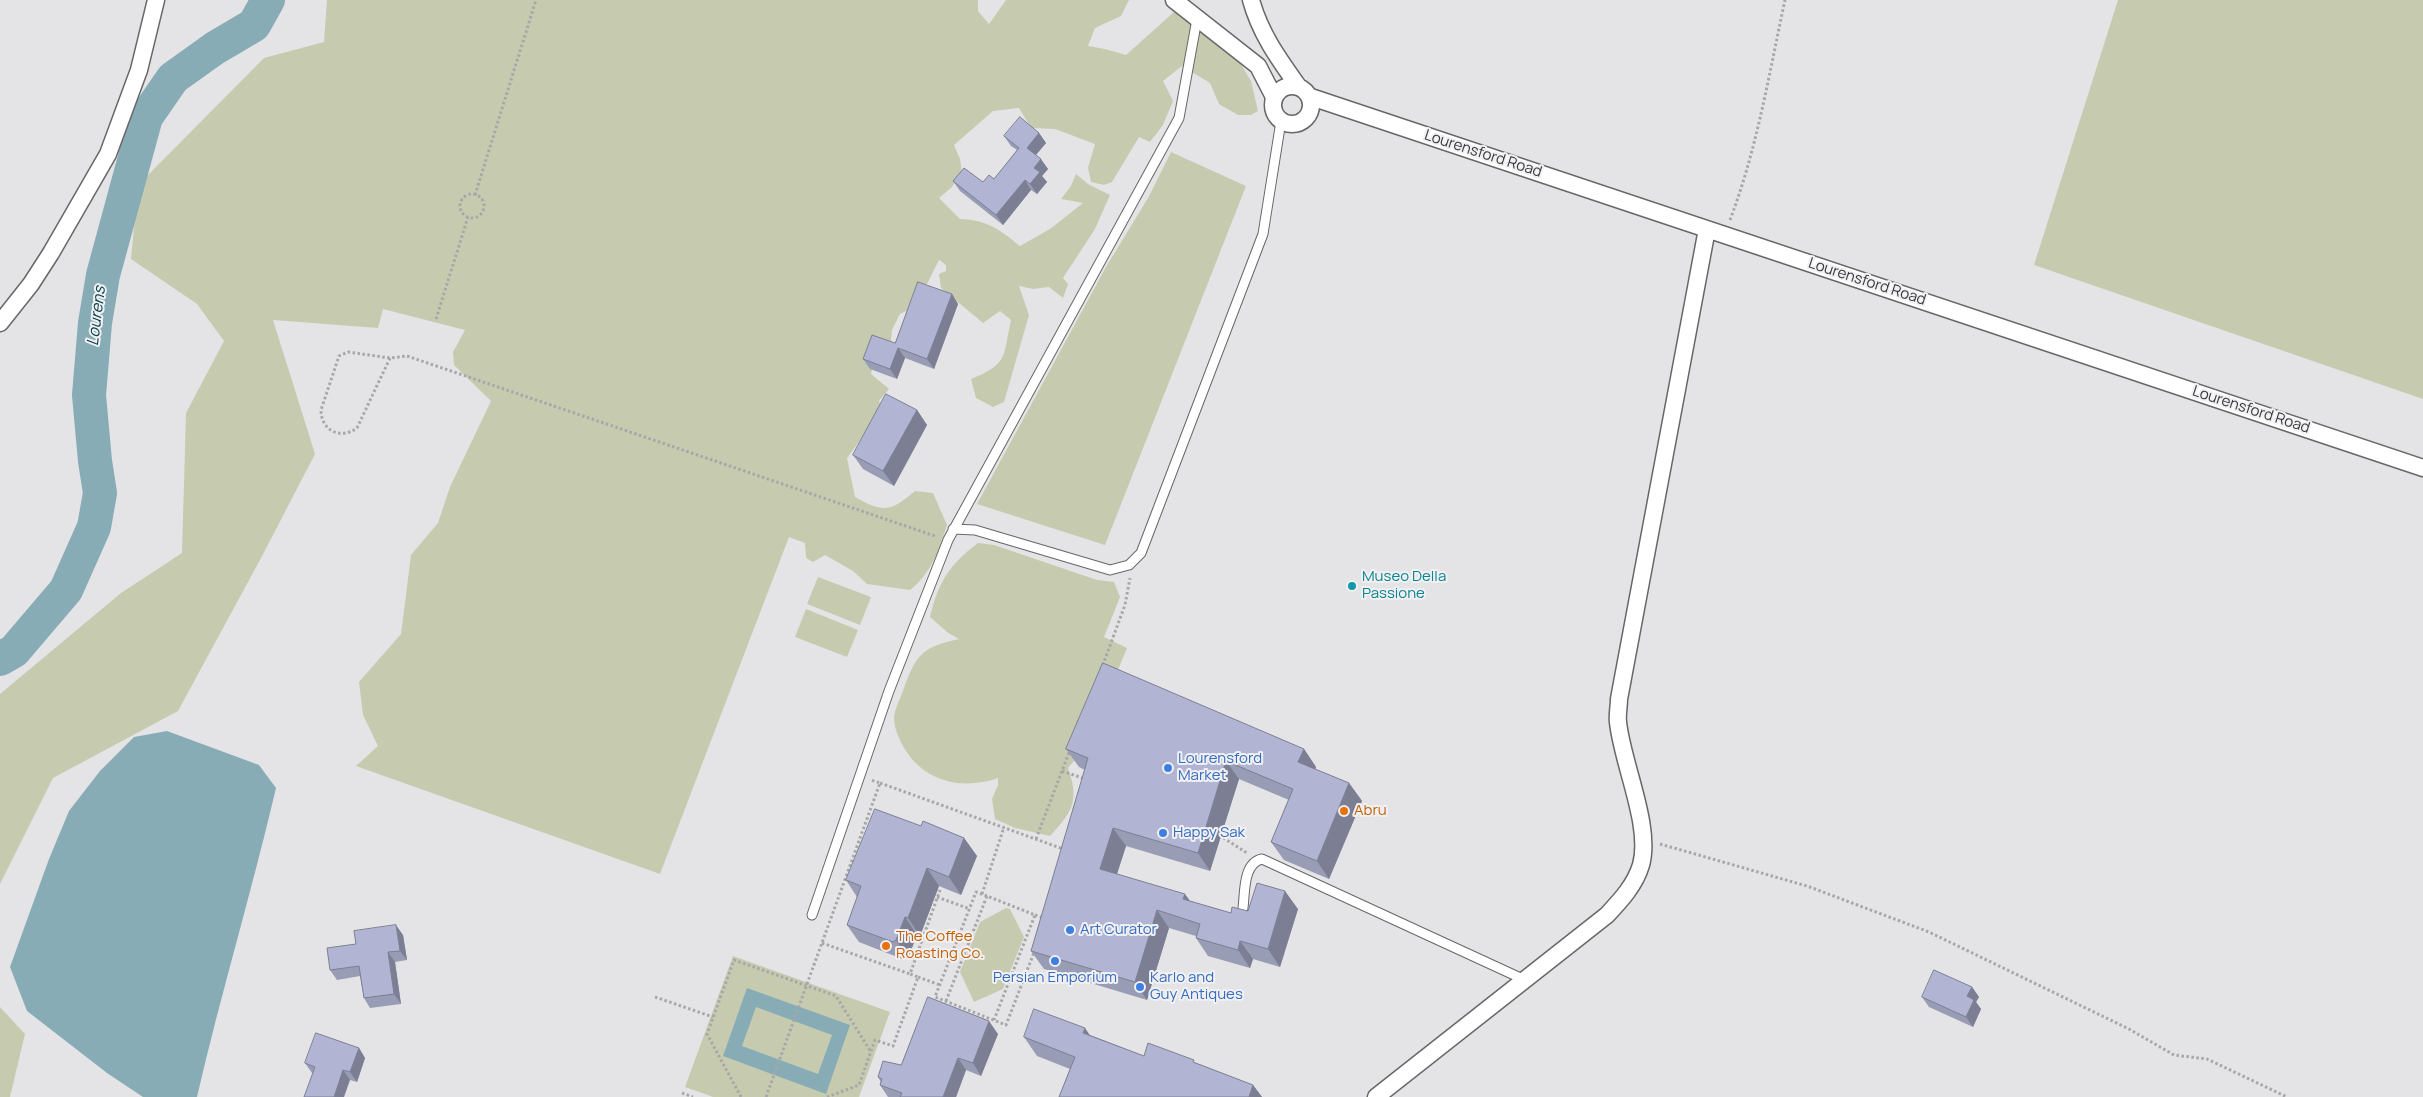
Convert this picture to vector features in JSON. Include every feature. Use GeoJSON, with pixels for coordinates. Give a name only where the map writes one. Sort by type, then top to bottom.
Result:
{"type":"FeatureCollection","features":[{"type":"Feature","properties":{"kind":"street"},"geometry":{"type":"LineString","coordinates":[[0,323],[31,284],[51,253],[108,154],[139,70],[156,0]]}},
{"type":"Feature","properties":{"kind":"street"},"geometry":{"type":"LineString","coordinates":[[1174,0],[1258,66],[1274,97]]}},
{"type":"Feature","properties":{"kind":"street"},"geometry":{"type":"LineString","coordinates":[[1251,0],[1257,22],[1272,51],[1298,86],[1306,91],[1310,97],[1312,105],[1305,120],[1298,124],[1289,124],[1281,121],[1275,115],[1272,106],[1274,97],[1280,90],[1288,86],[1298,86]]}},
{"type":"Feature","properties":{"kind":"street","name":"Lourensford Road"},"geometry":{"type":"LineString","coordinates":[[1310,97],[2423,468]]}},
{"type":"Feature","properties":{"kind":"street"},"geometry":{"type":"LineString","coordinates":[[1376,1097],[1607,915],[1624,896],[1641,865],[1642,842],[1636,800],[1618,722],[1619,700],[1708,229]]}},
{"type":"Feature","properties":{"kind":"lane"},"geometry":{"type":"LineString","coordinates":[[812,915],[889,691],[948,540],[1179,118],[1197,19]]}},
{"type":"Feature","properties":{"kind":"lane"},"geometry":{"type":"LineString","coordinates":[[953,529],[975,530],[1110,570],[1129,565],[1136,560],[1145,546],[1264,234],[1281,121]]}},
{"type":"Feature","properties":{"kind":"lane"},"geometry":{"type":"LineString","coordinates":[[1243,908],[1250,867],[1256,860],[1262,859],[1524,980]]}},
{"type":"Feature","properties":{"kind":"path"},"geometry":{"type":"LineString","coordinates":[[475,194],[536,0]]}},
{"type":"Feature","properties":{"kind":"path"},"geometry":{"type":"LineString","coordinates":[[1724,234],[1742,188],[1758,125],[1785,0]]}},
{"type":"Feature","properties":{"kind":"path"},"geometry":{"type":"LineString","coordinates":[[469,194],[475,194],[483,200],[483,210],[477,216],[468,217],[463,214],[461,202],[469,194]]}},
{"type":"Feature","properties":{"kind":"path"},"geometry":{"type":"LineString","coordinates":[[436,319],[468,217]]}},
{"type":"Feature","properties":{"kind":"path"},"geometry":{"type":"LineString","coordinates":[[390,358],[357,428],[344,434],[337,433],[326,427],[321,416],[321,410],[339,356],[344,353],[353,352],[390,358],[407,356],[948,540]]}},
{"type":"Feature","properties":{"kind":"path"},"geometry":{"type":"LineString","coordinates":[[1097,678],[1125,604],[1130,583],[1129,565]]}},
{"type":"Feature","properties":{"kind":"path"},"geometry":{"type":"LineString","coordinates":[[1036,839],[1073,743]]}},
{"type":"Feature","properties":{"kind":"path"},"geometry":{"type":"LineString","coordinates":[[1062,771],[1089,780]]}},
{"type":"Feature","properties":{"kind":"path"},"geometry":{"type":"LineString","coordinates":[[861,776],[1066,850]]}},
{"type":"Feature","properties":{"kind":"path"},"geometry":{"type":"LineString","coordinates":[[766,1097],[880,783]]}},
{"type":"Feature","properties":{"kind":"path"},"geometry":{"type":"LineString","coordinates":[[982,894],[1004,827]]}},
{"type":"Feature","properties":{"kind":"path"},"geometry":{"type":"LineString","coordinates":[[1217,834],[1226,837],[1256,860]]}},
{"type":"Feature","properties":{"kind":"path"},"geometry":{"type":"LineString","coordinates":[[1063,858],[1069,841]]}},
{"type":"Feature","properties":{"kind":"path"},"geometry":{"type":"LineString","coordinates":[[1642,842],[1660,844],[1807,886],[1929,932],[2129,1029],[2174,1055],[2207,1059],[2287,1097]]}},
{"type":"Feature","properties":{"kind":"path"},"geometry":{"type":"LineString","coordinates":[[910,974],[940,890]]}},
{"type":"Feature","properties":{"kind":"path"},"geometry":{"type":"LineString","coordinates":[[1037,946],[1006,1025],[935,997],[976,892],[1045,919],[1046,909]]}},
{"type":"Feature","properties":{"kind":"path"},"geometry":{"type":"LineString","coordinates":[[946,1001],[987,896]]}},
{"type":"Feature","properties":{"kind":"path"},"geometry":{"type":"LineString","coordinates":[[937,897],[970,909]]}},
{"type":"Feature","properties":{"kind":"path"},"geometry":{"type":"LineString","coordinates":[[994,1020],[1035,915]]}},
{"type":"Feature","properties":{"kind":"path"},"geometry":{"type":"LineString","coordinates":[[822,943],[940,985]]}},
{"type":"Feature","properties":{"kind":"path"},"geometry":{"type":"LineString","coordinates":[[742,1097],[707,1034],[734,960],[836,996],[871,1052]]}},
{"type":"Feature","properties":{"kind":"path"},"geometry":{"type":"LineString","coordinates":[[827,1097],[859,1085],[875,1040],[893,1046],[918,977]]}},
{"type":"Feature","properties":{"kind":"path"},"geometry":{"type":"LineString","coordinates":[[655,996],[713,1017]]}},
{"type":"Feature","properties":{"kind":"path"},"geometry":{"type":"LineString","coordinates":[[682,1093],[693,1097]]}},
{"type":"Feature","properties":{"kind":"green space"},"geometry":{"type":"Polygon","coordinates":[[[327,0],[978,0],[978,11],[989,24],[1006,0],[1129,0],[1121,16],[1095,28],[1088,46],[1126,55],[1174,12],[1239,61],[1251,81],[1258,111],[1251,115],[1238,115],[1219,104],[1210,83],[1182,66],[1163,81],[1173,101],[1163,125],[1150,142],[1139,137],[1112,182],[1104,185],[1091,182],[1088,168],[1095,144],[1055,129],[1031,128],[1019,108],[993,111],[954,145],[960,159],[962,172],[952,187],[939,198],[960,219],[978,221],[992,226],[1020,246],[1050,229],[1083,203],[1061,199],[1071,186],[1076,174],[1088,184],[1110,195],[1095,229],[1063,278],[1068,284],[1063,298],[1049,287],[1033,289],[1019,286],[1029,315],[1004,402],[993,407],[976,398],[971,379],[992,369],[998,363],[1005,351],[1011,320],[1000,311],[983,323],[941,288],[939,274],[946,271],[946,265],[939,260],[916,306],[900,314],[892,330],[890,349],[874,361],[871,374],[889,389],[879,401],[883,410],[847,458],[855,497],[873,506],[886,508],[893,506],[915,491],[933,493],[947,525],[937,552],[924,577],[910,590],[867,584],[853,571],[825,555],[813,562],[806,558],[805,543],[789,537],[660,874],[356,766],[378,746],[363,715],[359,682],[401,634],[411,555],[438,523],[450,487],[491,401],[454,365],[453,352],[465,330],[383,309],[378,328],[273,320],[315,454],[178,711],[53,778],[0,884],[0,694],[121,593],[182,553],[186,413],[224,341],[197,304],[131,259],[138,185],[264,58],[324,42],[327,0]]]}},
{"type":"Feature","properties":{"kind":"green space"},"geometry":{"type":"Polygon","coordinates":[[[2118,0],[2423,0],[2423,399],[2034,265],[2118,0]]]}},
{"type":"Feature","properties":{"kind":"green space"},"geometry":{"type":"Polygon","coordinates":[[[1171,152],[1246,186],[1105,545],[977,504],[1106,267],[1148,198],[1171,152]]]}},
{"type":"Feature","properties":{"kind":"green space"},"geometry":{"type":"Polygon","coordinates":[[[978,543],[994,545],[1097,580],[1114,582],[1120,597],[1104,637],[1127,648],[1086,747],[1068,768],[1072,779],[1072,805],[1069,813],[1050,836],[1015,828],[995,819],[992,799],[998,785],[998,778],[984,782],[957,783],[932,775],[921,768],[903,746],[896,728],[894,717],[896,710],[908,676],[917,660],[922,654],[937,645],[959,639],[947,632],[930,617],[937,594],[946,575],[960,558],[978,543]]]}},
{"type":"Feature","properties":{"kind":"green space"},"geometry":{"type":"Polygon","coordinates":[[[818,577],[871,597],[860,625],[807,604],[818,577]]]}},
{"type":"Feature","properties":{"kind":"green space"},"geometry":{"type":"Polygon","coordinates":[[[806,609],[858,630],[847,657],[795,637],[806,609]]]}},
{"type":"Feature","properties":{"kind":"green space"},"geometry":{"type":"Polygon","coordinates":[[[1006,908],[1010,909],[1024,937],[1003,989],[974,1002],[960,972],[980,922],[1006,908]]]}},
{"type":"Feature","properties":{"kind":"green space"},"geometry":{"type":"Polygon","coordinates":[[[733,956],[890,1012],[859,1097],[713,1097],[685,1087],[733,956]]]}},
{"type":"Feature","properties":{"kind":"green space"},"geometry":{"type":"Polygon","coordinates":[[[0,1007],[25,1034],[10,1097],[0,1097],[0,1007]]]}},
{"type":"Feature","properties":{"kind":"water"},"geometry":{"type":"Polygon","coordinates":[[[167,731],[259,765],[276,788],[197,1097],[143,1097],[107,1073],[27,1011],[10,967],[49,859],[69,811],[100,771],[134,737],[167,731]]]}},
{"type":"Feature","properties":{"kind":"water"},"geometry":{"type":"Polygon","coordinates":[[[747,988],[850,1025],[826,1094],[723,1056],[747,988]],[[756,1007],[742,1046],[818,1074],[832,1035],[756,1007]]]}},
{"type":"Feature","properties":{"kind":"building"},"geometry":{"type":"Polygon","coordinates":[[[1020,117],[1039,133],[1027,148],[1041,159],[1034,168],[1040,172],[1030,184],[1025,180],[996,215],[953,181],[964,168],[983,182],[989,175],[994,179],[1019,148],[1004,136],[1020,117]]]}},
{"type":"Feature","properties":{"kind":"building"},"geometry":{"type":"Polygon","coordinates":[[[918,282],[952,294],[927,359],[898,348],[890,369],[863,359],[872,335],[895,343],[918,282]]]}},
{"type":"Feature","properties":{"kind":"building"},"geometry":{"type":"Polygon","coordinates":[[[886,394],[917,410],[883,471],[853,455],[886,394]]]}},
{"type":"Feature","properties":{"kind":"building"},"geometry":{"type":"Polygon","coordinates":[[[1103,663],[1304,749],[1298,762],[1349,783],[1317,861],[1271,842],[1293,789],[1226,761],[1198,853],[1113,828],[1100,869],[1185,894],[1183,899],[1231,913],[1232,907],[1248,911],[1257,883],[1285,891],[1268,949],[1240,941],[1238,950],[1196,938],[1200,924],[1157,910],[1135,982],[1031,951],[1088,758],[1066,749],[1103,663]]]}},
{"type":"Feature","properties":{"kind":"building"},"geometry":{"type":"Polygon","coordinates":[[[875,809],[921,826],[923,821],[964,838],[949,877],[927,868],[908,918],[905,917],[896,940],[893,942],[847,925],[861,886],[846,880],[875,809]]]}},
{"type":"Feature","properties":{"kind":"building"},"geometry":{"type":"Polygon","coordinates":[[[396,925],[400,951],[388,952],[394,994],[364,998],[359,966],[330,970],[327,948],[356,944],[354,931],[396,925]]]}},
{"type":"Feature","properties":{"kind":"building"},"geometry":{"type":"Polygon","coordinates":[[[1934,970],[1972,987],[1967,996],[1974,1000],[1966,1017],[1922,997],[1934,970]]]}},
{"type":"Feature","properties":{"kind":"building"},"geometry":{"type":"Polygon","coordinates":[[[928,997],[989,1021],[973,1063],[958,1058],[943,1097],[900,1097],[902,1093],[880,1085],[882,1079],[878,1077],[883,1061],[901,1065],[928,997]]]}},
{"type":"Feature","properties":{"kind":"building"},"geometry":{"type":"Polygon","coordinates":[[[1034,1009],[1085,1028],[1083,1033],[1144,1056],[1148,1043],[1194,1060],[1193,1062],[1253,1085],[1249,1097],[1059,1097],[1075,1057],[1024,1037],[1034,1009]]]}},
{"type":"Feature","properties":{"kind":"building"},"geometry":{"type":"Polygon","coordinates":[[[316,1033],[359,1048],[350,1072],[343,1070],[334,1097],[304,1097],[315,1067],[305,1063],[316,1033]]]}},
{"type":"Feature","properties":{"kind":"waterway","name":"Lourens"},"geometry":{"type":"LineString","coordinates":[[0,659],[14,651],[66,590],[94,527],[100,493],[89,395],[95,323],[103,275],[146,117],[173,78],[215,48],[254,25],[268,0]]}},
{"type":"Feature","properties":{"kind":"place","name":"Museo Della Passione"},"geometry":{"type":"Point","coordinates":[1352,586]}},
{"type":"Feature","properties":{"kind":"place","name":"Lourensford Market"},"geometry":{"type":"Point","coordinates":[1168,768]}},
{"type":"Feature","properties":{"kind":"place","name":"Abru"},"geometry":{"type":"Point","coordinates":[1344,811]}},
{"type":"Feature","properties":{"kind":"place","name":"Happy Sak"},"geometry":{"type":"Point","coordinates":[1163,833]}},
{"type":"Feature","properties":{"kind":"place","name":"Art Curator"},"geometry":{"type":"Point","coordinates":[1070,930]}},
{"type":"Feature","properties":{"kind":"place","name":"The Coffee Roasting Co."},"geometry":{"type":"Point","coordinates":[886,946]}},
{"type":"Feature","properties":{"kind":"place","name":"Persian Emporium"},"geometry":{"type":"Point","coordinates":[1055,961]}},
{"type":"Feature","properties":{"kind":"place","name":"Karlo and Guy Antiques"},"geometry":{"type":"Point","coordinates":[1140,987]}}]}
